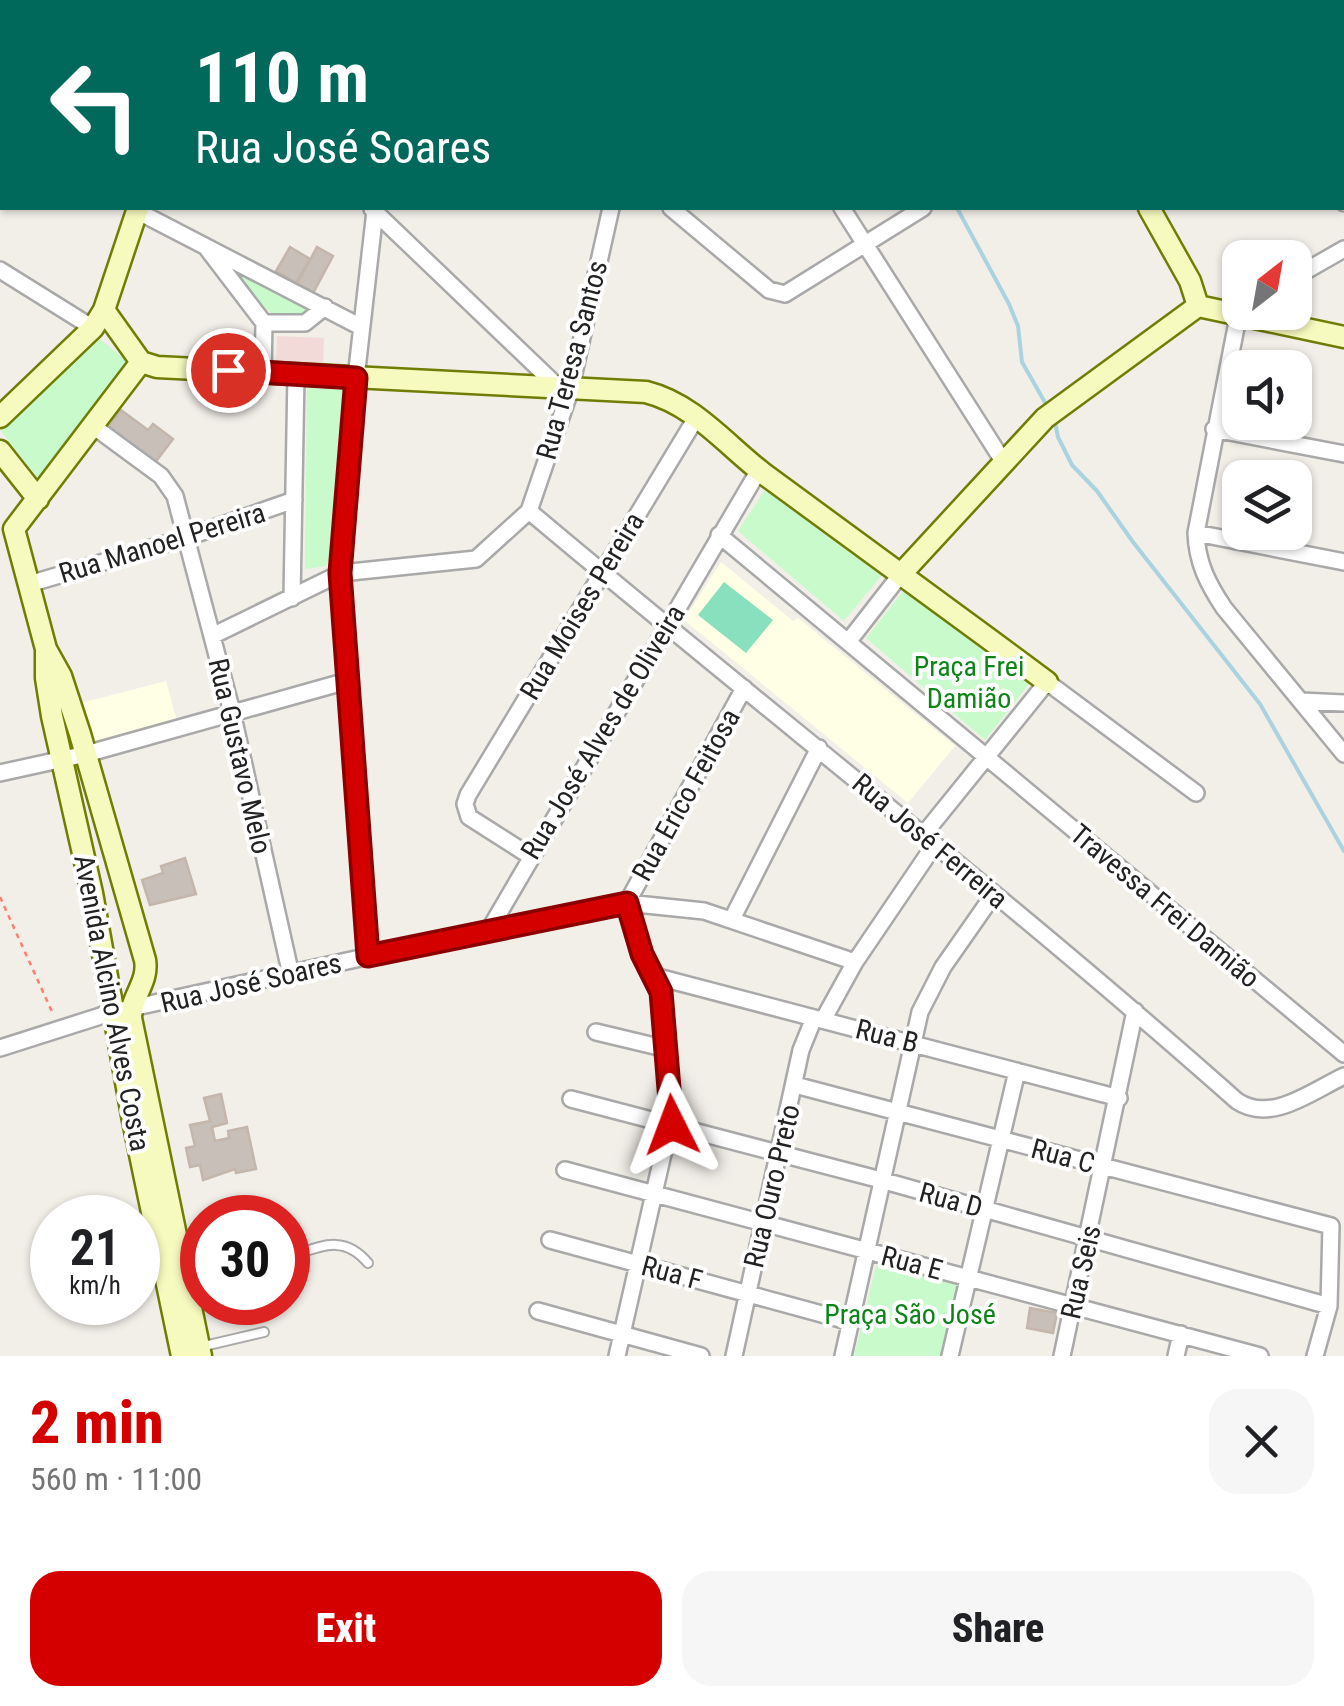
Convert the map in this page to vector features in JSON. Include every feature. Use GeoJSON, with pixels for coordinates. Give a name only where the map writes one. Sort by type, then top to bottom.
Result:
{"type":"FeatureCollection","features":[{"type":"Feature","properties":{"kind":"street"},"geometry":{"type":"LineString","coordinates":[[0,417],[99,319],[137,210]]}},
{"type":"Feature","properties":{"kind":"street"},"geometry":{"type":"LineString","coordinates":[[139,210],[362,327]]}},
{"type":"Feature","properties":{"kind":"street"},"geometry":{"type":"LineString","coordinates":[[368,956],[340,573],[373,210]]}},
{"type":"Feature","properties":{"kind":"street"},"geometry":{"type":"LineString","coordinates":[[374,210],[565,390]]}},
{"type":"Feature","properties":{"kind":"street","name":"Rua Teresa Santos"},"geometry":{"type":"LineString","coordinates":[[529,511],[565,390],[610,210]]}},
{"type":"Feature","properties":{"kind":"street"},"geometry":{"type":"LineString","coordinates":[[673,210],[768,290],[785,294],[920,210]]}},
{"type":"Feature","properties":{"kind":"street"},"geometry":{"type":"LineString","coordinates":[[843,210],[1003,461]]}},
{"type":"Feature","properties":{"kind":"street"},"geometry":{"type":"LineString","coordinates":[[1150,210],[1190,281],[1198,306]]}},
{"type":"Feature","properties":{"kind":"street"},"geometry":{"type":"LineString","coordinates":[[204,244],[264,323],[263,372]]}},
{"type":"Feature","properties":{"kind":"street"},"geometry":{"type":"LineString","coordinates":[[1312,267],[1344,249]]}},
{"type":"Feature","properties":{"kind":"street"},"geometry":{"type":"LineString","coordinates":[[0,270],[99,319],[141,362],[157,367],[646,392],[672,400],[759,470],[1196,794]]}},
{"type":"Feature","properties":{"kind":"street"},"geometry":{"type":"LineString","coordinates":[[848,642],[901,574],[1053,412],[1198,306],[1222,311]]}},
{"type":"Feature","properties":{"kind":"street"},"geometry":{"type":"LineString","coordinates":[[264,323],[305,323],[324,307]]}},
{"type":"Feature","properties":{"kind":"street"},"geometry":{"type":"LineString","coordinates":[[1237,330],[1214,429],[1196,533],[1197,550],[1207,583],[1224,608],[1344,754]]}},
{"type":"Feature","properties":{"kind":"street"},"geometry":{"type":"LineString","coordinates":[[1311,330],[1344,337]]}},
{"type":"Feature","properties":{"kind":"street"},"geometry":{"type":"LineString","coordinates":[[0,451],[38,500],[141,362]]}},
{"type":"Feature","properties":{"kind":"street"},"geometry":{"type":"LineString","coordinates":[[292,598],[296,374]]}},
{"type":"Feature","properties":{"kind":"street","name":"Rua Moises Pereira"},"geometry":{"type":"LineString","coordinates":[[530,856],[468,816],[468,794],[696,418]]}},
{"type":"Feature","properties":{"kind":"street","name":"Rua Gustavo Melo"},"geometry":{"type":"LineString","coordinates":[[93,426],[167,482],[175,496],[232,712],[290,975]]}},
{"type":"Feature","properties":{"kind":"street"},"geometry":{"type":"LineString","coordinates":[[1214,429],[1344,454]]}},
{"type":"Feature","properties":{"kind":"street"},"geometry":{"type":"LineString","coordinates":[[759,470],[719,535],[986,758]]}},
{"type":"Feature","properties":{"kind":"street","name":"Avenida Alcino Alves Costa"},"geometry":{"type":"LineString","coordinates":[[38,500],[14,529],[46,649],[61,676],[86,754],[146,967],[145,980],[122,1011]]}},
{"type":"Feature","properties":{"kind":"street","name":"Rua Manoel Pereira"},"geometry":{"type":"LineString","coordinates":[[29,584],[185,538],[294,500]]}},
{"type":"Feature","properties":{"kind":"street"},"geometry":{"type":"LineString","coordinates":[[212,636],[340,573],[476,558],[529,511]]}},
{"type":"Feature","properties":{"kind":"street","name":"Rua José Ferreira"},"geometry":{"type":"LineString","coordinates":[[529,511],[930,839],[1237,1101],[1254,1110],[1273,1110],[1344,1076]]}},
{"type":"Feature","properties":{"kind":"street"},"geometry":{"type":"LineString","coordinates":[[1196,533],[1344,562]]}},
{"type":"Feature","properties":{"kind":"street","name":"Rua José Alves de Oliveira"},"geometry":{"type":"LineString","coordinates":[[489,930],[719,535]]}},
{"type":"Feature","properties":{"kind":"street","name":"Avenida Alcino Alves Costa"},"geometry":{"type":"LineString","coordinates":[[46,649],[46,678],[62,760],[122,1011],[146,1142],[180,1265]]}},
{"type":"Feature","properties":{"kind":"street"},"geometry":{"type":"LineString","coordinates":[[0,773],[86,754],[346,681]]}},
{"type":"Feature","properties":{"kind":"street"},"geometry":{"type":"LineString","coordinates":[[930,839],[986,758],[1047,682]]}},
{"type":"Feature","properties":{"kind":"street","name":"Rua Erico Feitosa"},"geometry":{"type":"LineString","coordinates":[[627,903],[744,688]]}},
{"type":"Feature","properties":{"kind":"street"},"geometry":{"type":"LineString","coordinates":[[1301,701],[1344,703]]}},
{"type":"Feature","properties":{"kind":"street"},"geometry":{"type":"LineString","coordinates":[[732,919],[819,748]]}},
{"type":"Feature","properties":{"kind":"street","name":"Travessa Frei Damião"},"geometry":{"type":"LineString","coordinates":[[986,758],[1344,1054]]}},
{"type":"Feature","properties":{"kind":"street"},"geometry":{"type":"LineString","coordinates":[[79,831],[104,824]]}},
{"type":"Feature","properties":{"kind":"street","name":"Rua Ouro Preto"},"geometry":{"type":"LineString","coordinates":[[734,1356],[804,1038],[930,839]]}},
{"type":"Feature","properties":{"kind":"street"},"geometry":{"type":"LineString","coordinates":[[843,1356],[920,1012],[933,983],[994,894]]}},
{"type":"Feature","properties":{"kind":"street"},"geometry":{"type":"LineString","coordinates":[[617,1356],[672,1125],[664,1008],[627,903]]}},
{"type":"Feature","properties":{"kind":"street","name":"Rua José Soares"},"geometry":{"type":"LineString","coordinates":[[0,1048],[122,1011],[627,903],[683,907],[732,919],[855,962]]}},
{"type":"Feature","properties":{"kind":"street","name":"Rua B"},"geometry":{"type":"LineString","coordinates":[[654,976],[1119,1098]]}},
{"type":"Feature","properties":{"kind":"street","name":"Rua Seis"},"geometry":{"type":"LineString","coordinates":[[1062,1356],[1136,1011]]}},
{"type":"Feature","properties":{"kind":"street"},"geometry":{"type":"LineString","coordinates":[[596,1032],[667,1049]]}},
{"type":"Feature","properties":{"kind":"street"},"geometry":{"type":"LineString","coordinates":[[950,1356],[1016,1071]]}},
{"type":"Feature","properties":{"kind":"street","name":"Rua C"},"geometry":{"type":"LineString","coordinates":[[795,1085],[1337,1224]]}},
{"type":"Feature","properties":{"kind":"street","name":"Rua D"},"geometry":{"type":"LineString","coordinates":[[572,1100],[881,1180],[1329,1306]]}},
{"type":"Feature","properties":{"kind":"street","name":"Rua E"},"geometry":{"type":"LineString","coordinates":[[564,1170],[1260,1356]]}},
{"type":"Feature","properties":{"kind":"street"},"geometry":{"type":"LineString","coordinates":[[1315,1356],[1329,1306],[1337,1224]]}},
{"type":"Feature","properties":{"kind":"street","name":"Rua F"},"geometry":{"type":"LineString","coordinates":[[550,1240],[851,1322]]}},
{"type":"Feature","properties":{"kind":"street"},"geometry":{"type":"LineString","coordinates":[[538,1311],[701,1356]]}},
{"type":"Feature","properties":{"kind":"street","name":"Avenida Alcino Alves Costa"},"geometry":{"type":"LineString","coordinates":[[189,1325],[191,1353]]}},
{"type":"Feature","properties":{"kind":"street"},"geometry":{"type":"LineString","coordinates":[[1176,1356],[1182,1334]]}},
{"type":"Feature","properties":{"kind":"lane"},"geometry":{"type":"LineString","coordinates":[[310,1251],[336,1244],[353,1248],[368,1263]]}},
{"type":"Feature","properties":{"kind":"lane"},"geometry":{"type":"LineString","coordinates":[[191,1353],[264,1332]]}},
{"type":"Feature","properties":{"kind":"path"},"geometry":{"type":"LineString","coordinates":[[0,898],[60,1028]]}},
{"type":"Feature","properties":{"kind":"shaded area"},"geometry":{"type":"Polygon","coordinates":[[[277,336],[324,338],[323,366],[276,364],[277,336]]]}},
{"type":"Feature","properties":{"kind":"shaded area"},"geometry":{"type":"Polygon","coordinates":[[[721,562],[793,621],[798,618],[955,746],[908,803],[684,620],[721,562]]]}},
{"type":"Feature","properties":{"kind":"shaded area"},"geometry":{"type":"Polygon","coordinates":[[[166,681],[177,721],[91,743],[81,703],[166,681]]]}},
{"type":"Feature","properties":{"kind":"green space"},"geometry":{"type":"Polygon","coordinates":[[[229,266],[310,308],[299,317],[275,315],[254,298],[229,266]]]}},
{"type":"Feature","properties":{"kind":"green space"},"geometry":{"type":"Polygon","coordinates":[[[100,339],[128,362],[39,479],[0,430],[100,339]]]}},
{"type":"Feature","properties":{"kind":"green space"},"geometry":{"type":"Polygon","coordinates":[[[307,384],[345,384],[333,554],[326,566],[305,569],[307,384]]]}},
{"type":"Feature","properties":{"kind":"green space","name":"Praça Frei Damião"},"geometry":{"type":"Polygon","coordinates":[[[765,490],[882,575],[844,621],[738,531],[765,490]]]}},
{"type":"Feature","properties":{"kind":"green space"},"geometry":{"type":"Polygon","coordinates":[[[724,582],[773,620],[746,653],[698,615],[724,582]]]}},
{"type":"Feature","properties":{"kind":"green space","name":"Praça Frei Damião"},"geometry":{"type":"Polygon","coordinates":[[[904,590],[1029,684],[985,740],[866,638],[904,590]]]}},
{"type":"Feature","properties":{"kind":"green space","name":"Praça São José"},"geometry":{"type":"Polygon","coordinates":[[[877,1262],[962,1283],[944,1356],[854,1356],[877,1262]]]}},
{"type":"Feature","properties":{"kind":"building"},"geometry":{"type":"Polygon","coordinates":[[[290,247],[310,259],[296,283],[276,271],[290,247]]]}},
{"type":"Feature","properties":{"kind":"building"},"geometry":{"type":"Polygon","coordinates":[[[317,247],[333,256],[312,295],[296,286],[317,247]]]}},
{"type":"Feature","properties":{"kind":"building"},"geometry":{"type":"Polygon","coordinates":[[[121,410],[148,430],[153,424],[173,439],[154,464],[106,429],[121,410]]]}},
{"type":"Feature","properties":{"kind":"building"},"geometry":{"type":"Polygon","coordinates":[[[185,858],[196,894],[150,905],[142,880],[163,873],[161,866],[185,858]]]}},
{"type":"Feature","properties":{"kind":"building"},"geometry":{"type":"Polygon","coordinates":[[[221,1094],[227,1123],[212,1127],[215,1141],[229,1138],[228,1131],[247,1127],[256,1169],[236,1173],[235,1169],[203,1180],[200,1165],[190,1167],[186,1148],[195,1146],[190,1125],[210,1121],[204,1098],[221,1094]]]}},
{"type":"Feature","properties":{"kind":"building"},"geometry":{"type":"Polygon","coordinates":[[[1030,1308],[1057,1313],[1053,1333],[1027,1328],[1030,1308]]]}},
{"type":"Feature","properties":{"kind":"waterway"},"geometry":{"type":"LineString","coordinates":[[958,210],[1009,304],[1018,326],[1022,362],[1047,406]]}},
{"type":"Feature","properties":{"kind":"waterway"},"geometry":{"type":"LineString","coordinates":[[1054,418],[1058,437],[1072,465],[1097,491],[1260,704],[1344,851]]}},
{"type":"Feature","properties":{"kind":"route"},"geometry":{"type":"LineString","coordinates":[[228,370],[356,378],[340,573],[368,956],[627,903],[642,954],[661,992],[672,1125]]}}]}
